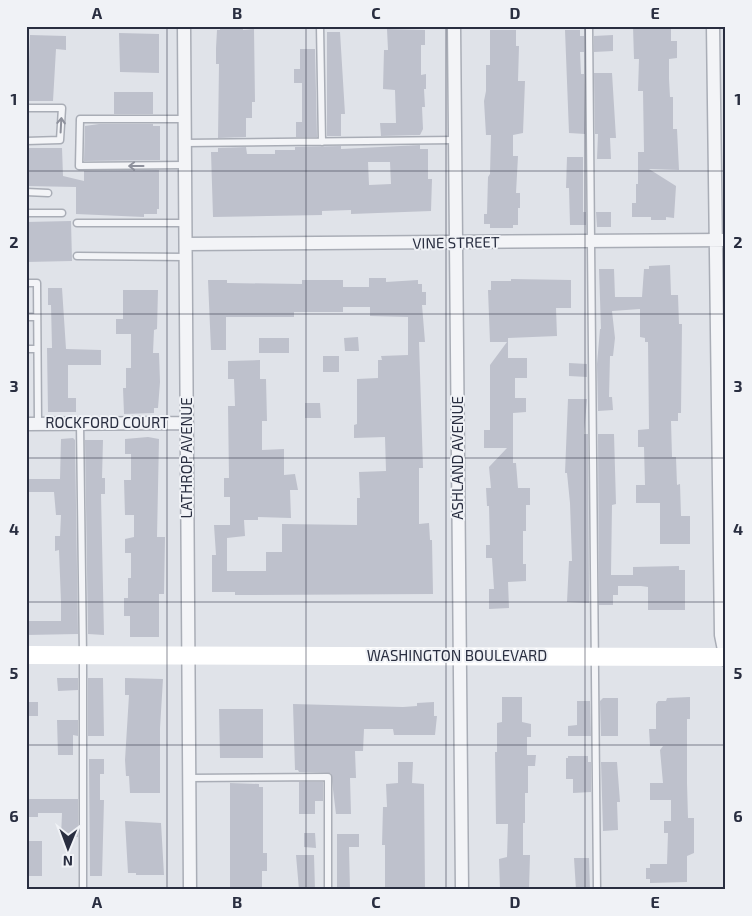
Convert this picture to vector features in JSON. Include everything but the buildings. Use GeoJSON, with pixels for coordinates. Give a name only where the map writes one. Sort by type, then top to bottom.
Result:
{"type":"FeatureCollection","features":[{"type":"Feature","properties":{"kind":"street","name":"LATHROP AVENUE"},"geometry":{"type":"LineString","coordinates":[[184,26],[190,890]]}},
{"type":"Feature","properties":{"kind":"street","name":"ASHLAND AVENUE"},"geometry":{"type":"LineString","coordinates":[[454,26],[462,890]]}},
{"type":"Feature","properties":{"kind":"street"},"geometry":{"type":"LineString","coordinates":[[714,26],[720,240],[723,634],[726,658]]}},
{"type":"Feature","properties":{"kind":"street","name":"VINE STREET"},"geometry":{"type":"LineString","coordinates":[[186,251],[457,243],[720,240]]}},
{"type":"Feature","properties":{"kind":"street","name":"ROCKFORD COURT"},"geometry":{"type":"LineString","coordinates":[[32,424],[187,422]]}},
{"type":"Feature","properties":{"kind":"street","name":"WASHINGTON BOULEVARD"},"geometry":{"type":"LineString","coordinates":[[26,655],[726,658]]}},
{"type":"Feature","properties":{"kind":"lane"},"geometry":{"type":"LineString","coordinates":[[320,26],[322,142]]}},
{"type":"Feature","properties":{"kind":"lane"},"geometry":{"type":"LineString","coordinates":[[589,26],[597,890]]}},
{"type":"Feature","properties":{"kind":"lane"},"geometry":{"type":"LineString","coordinates":[[26,108],[62,108],[60,140],[26,141]]}},
{"type":"Feature","properties":{"kind":"lane"},"geometry":{"type":"LineString","coordinates":[[185,119],[80,119],[79,166],[185,166]]}},
{"type":"Feature","properties":{"kind":"lane"},"geometry":{"type":"LineString","coordinates":[[185,142],[455,140]]}},
{"type":"Feature","properties":{"kind":"lane"},"geometry":{"type":"LineString","coordinates":[[26,192],[48,193]]}},
{"type":"Feature","properties":{"kind":"lane"},"geometry":{"type":"LineString","coordinates":[[26,213],[62,213]]}},
{"type":"Feature","properties":{"kind":"lane"},"geometry":{"type":"LineString","coordinates":[[77,223],[186,223]]}},
{"type":"Feature","properties":{"kind":"lane"},"geometry":{"type":"LineString","coordinates":[[77,256],[186,251]]}},
{"type":"Feature","properties":{"kind":"lane"},"geometry":{"type":"LineString","coordinates":[[26,282],[37,283],[37,349],[32,424]]}},
{"type":"Feature","properties":{"kind":"lane"},"geometry":{"type":"LineString","coordinates":[[26,318],[37,317]]}},
{"type":"Feature","properties":{"kind":"lane"},"geometry":{"type":"LineString","coordinates":[[26,349],[37,349]]}},
{"type":"Feature","properties":{"kind":"lane"},"geometry":{"type":"LineString","coordinates":[[80,423],[83,656],[83,890]]}},
{"type":"Feature","properties":{"kind":"lane"},"geometry":{"type":"LineString","coordinates":[[190,778],[328,777],[328,890]]}}]}
